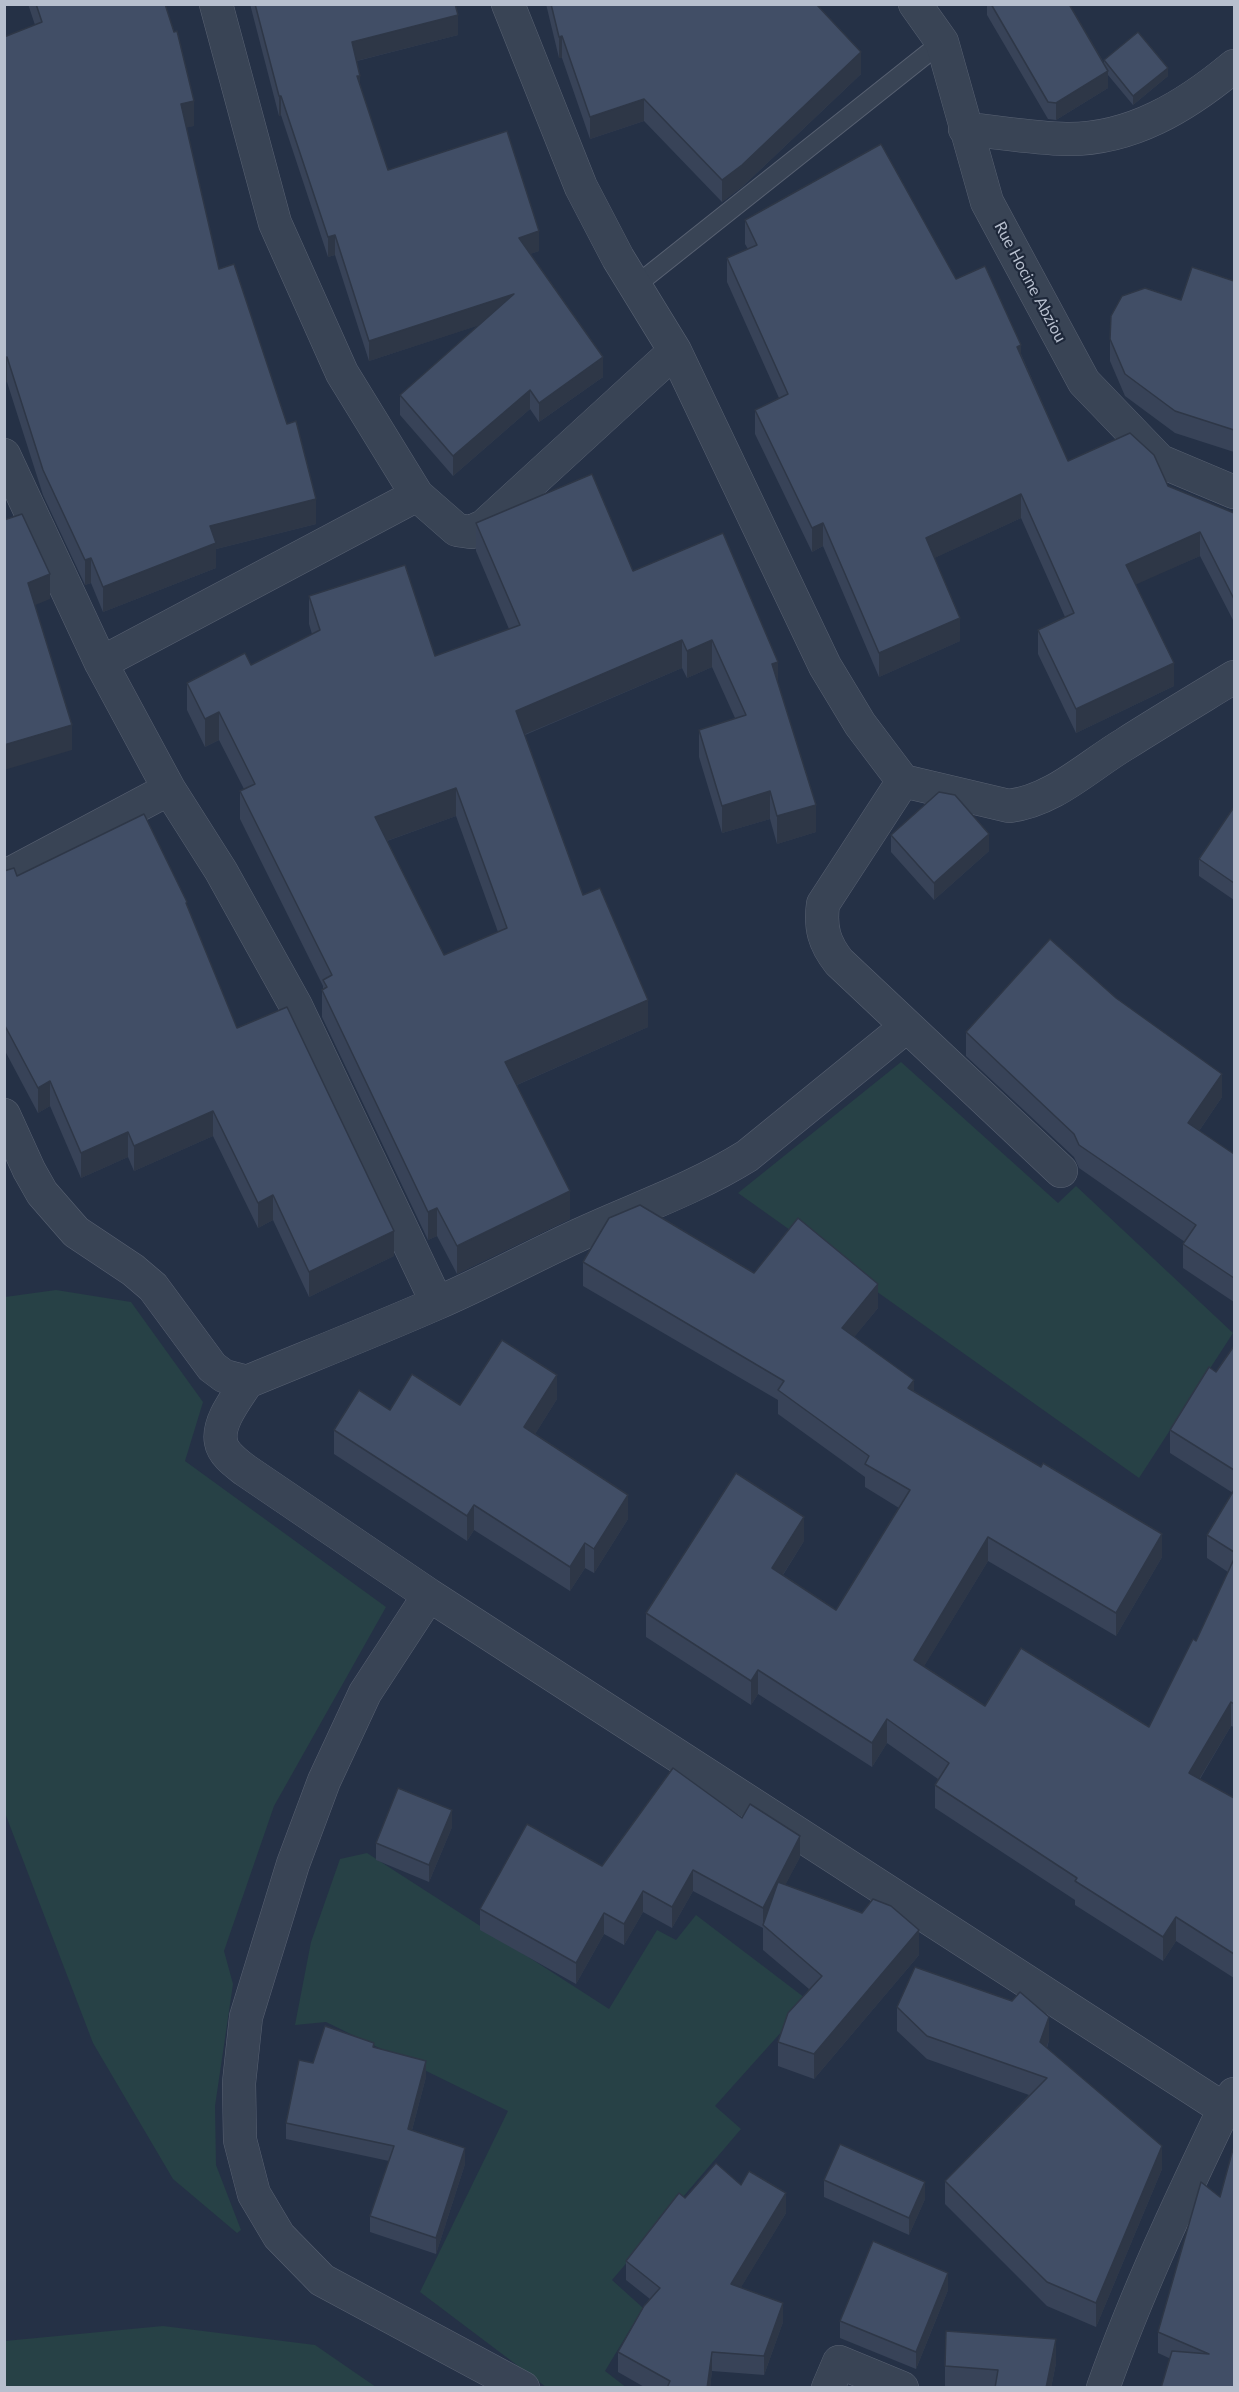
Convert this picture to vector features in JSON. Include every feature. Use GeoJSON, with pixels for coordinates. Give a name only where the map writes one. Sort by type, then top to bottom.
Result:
{"type":"FeatureCollection","features":[{"type":"Feature","properties":{"kind":"street"},"geometry":{"type":"LineString","coordinates":[[216,4],[275,223],[342,373],[417,495],[457,530],[471,532],[484,526],[675,351]]}},
{"type":"Feature","properties":{"kind":"street"},"geometry":{"type":"LineString","coordinates":[[508,4],[581,187],[618,258],[675,351],[825,666],[860,724],[903,782],[1009,806],[1026,804],[1044,797],[1234,677]]}},
{"type":"Feature","properties":{"kind":"street","name":"Rue Hocine Abziou"},"geometry":{"type":"LineString","coordinates":[[915,4],[942,42],[987,202],[1084,382],[1160,461],[1234,492]]}},
{"type":"Feature","properties":{"kind":"street"},"geometry":{"type":"LineString","coordinates":[[965,129],[1067,139],[1114,133],[1158,118],[1201,94],[1234,66]]}},
{"type":"Feature","properties":{"kind":"street"},"geometry":{"type":"LineString","coordinates":[[4,455],[100,663],[169,789],[221,871],[296,1006],[437,1303]]}},
{"type":"Feature","properties":{"kind":"street"},"geometry":{"type":"LineString","coordinates":[[100,663],[417,495]]}},
{"type":"Feature","properties":{"kind":"street"},"geometry":{"type":"LineString","coordinates":[[903,782],[824,904],[823,935],[834,956],[1061,1171]]}},
{"type":"Feature","properties":{"kind":"street"},"geometry":{"type":"LineString","coordinates":[[4,877],[169,789]]}},
{"type":"Feature","properties":{"kind":"street"},"geometry":{"type":"LineString","coordinates":[[4,1115],[42,1193],[76,1232],[133,1270],[153,1287],[212,1367],[224,1376],[247,1382],[437,1303],[649,1203],[697,1185],[747,1156],[907,1026]]}},
{"type":"Feature","properties":{"kind":"street"},"geometry":{"type":"LineString","coordinates":[[247,1382],[222,1426],[220,1442],[226,1453],[245,1470],[429,1595],[1231,2105],[1162,2238],[1125,2325],[1103,2388]]}},
{"type":"Feature","properties":{"kind":"street"},"geometry":{"type":"LineString","coordinates":[[429,1595],[365,1693],[324,1781],[293,1864],[246,2017],[238,2083],[240,2139],[254,2194],[279,2236],[322,2280],[523,2388]]}},
{"type":"Feature","properties":{"kind":"street"},"geometry":{"type":"LineString","coordinates":[[828,2388],[839,2362],[902,2388]]}},
{"type":"Feature","properties":{"kind":"lane"},"geometry":{"type":"LineString","coordinates":[[635,286],[942,42]]}},
{"type":"Feature","properties":{"kind":"green space"},"geometry":{"type":"Polygon","coordinates":[[[901,1062],[1058,1203],[1076,1186],[1233,1333],[1139,1478],[738,1193],[901,1062]]]}},
{"type":"Feature","properties":{"kind":"green space"},"geometry":{"type":"Polygon","coordinates":[[[56,1290],[131,1302],[203,1402],[185,1461],[386,1607],[274,1806],[224,1951],[233,1984],[215,2106],[216,2165],[241,2230],[237,2233],[173,2179],[93,2043],[5,1813],[5,1297],[56,1290]]]}},
{"type":"Feature","properties":{"kind":"green space"},"geometry":{"type":"Polygon","coordinates":[[[367,1853],[609,2009],[657,1930],[676,1940],[696,1915],[809,2001],[715,2106],[741,2129],[612,2280],[643,2308],[605,2371],[627,2388],[546,2387],[420,2292],[508,2111],[326,2022],[295,2025],[311,1942],[340,1859],[367,1853]]]}},
{"type":"Feature","properties":{"kind":"green space"},"geometry":{"type":"Polygon","coordinates":[[[163,2326],[315,2345],[376,2387],[5,2387],[5,2341],[163,2326]]]}},
{"type":"Feature","properties":{"kind":"building"},"geometry":{"type":"Polygon","coordinates":[[[36,4],[165,4],[174,32],[177,31],[194,101],[181,104],[219,269],[234,264],[287,424],[296,421],[316,499],[210,526],[216,543],[103,587],[91,558],[85,560],[43,470],[7,357],[4,358],[4,37],[42,22],[36,4]]]}},
{"type":"Feature","properties":{"kind":"building"},"geometry":{"type":"Polygon","coordinates":[[[255,4],[455,4],[458,15],[352,42],[360,76],[357,76],[388,170],[507,131],[539,231],[519,238],[603,357],[539,403],[530,390],[453,456],[400,395],[514,294],[369,341],[335,235],[328,237],[281,96],[279,96],[255,4]]]}},
{"type":"Feature","properties":{"kind":"building"},"geometry":{"type":"Polygon","coordinates":[[[551,4],[816,4],[861,52],[742,165],[722,180],[644,99],[590,117],[562,36],[559,37],[551,4]]]}},
{"type":"Feature","properties":{"kind":"building"},"geometry":{"type":"Polygon","coordinates":[[[991,4],[1069,4],[1108,71],[1056,103],[1048,102],[991,4]]]}},
{"type":"Feature","properties":{"kind":"building"},"geometry":{"type":"Polygon","coordinates":[[[1138,32],[1168,68],[1133,96],[1104,60],[1138,32]]]}},
{"type":"Feature","properties":{"kind":"building"},"geometry":{"type":"Polygon","coordinates":[[[881,144],[956,279],[985,266],[1021,345],[1017,347],[1068,461],[1130,433],[1154,455],[1168,486],[1234,513],[1234,599],[1200,532],[1126,565],[1174,663],[1076,709],[1038,630],[1074,613],[1021,494],[926,538],[960,618],[879,653],[823,523],[812,528],[755,410],[788,394],[727,258],[757,245],[745,220],[881,144]]]}},
{"type":"Feature","properties":{"kind":"building"},"geometry":{"type":"Polygon","coordinates":[[[1192,267],[1234,281],[1234,430],[1175,411],[1125,374],[1110,339],[1111,316],[1122,296],[1145,288],[1181,300],[1192,267]]]}},
{"type":"Feature","properties":{"kind":"building"},"geometry":{"type":"Polygon","coordinates":[[[592,474],[633,571],[723,533],[778,662],[772,664],[816,805],[777,816],[770,791],[722,806],[699,730],[746,715],[712,640],[687,651],[682,640],[516,711],[583,895],[600,888],[648,1000],[505,1062],[570,1191],[457,1246],[437,1208],[428,1212],[322,990],[327,987],[323,980],[332,975],[240,791],[255,784],[219,712],[205,719],[187,683],[245,653],[251,665],[320,630],[309,596],[405,565],[435,656],[520,625],[476,523],[592,474]],[[456,788],[375,817],[444,955],[507,928],[456,788]]]}},
{"type":"Feature","properties":{"kind":"building"},"geometry":{"type":"Polygon","coordinates":[[[22,514],[50,574],[28,583],[72,725],[4,745],[4,520],[22,514]]]}},
{"type":"Feature","properties":{"kind":"building"},"geometry":{"type":"Polygon","coordinates":[[[939,792],[955,795],[989,834],[934,883],[891,835],[939,792]]]}},
{"type":"Feature","properties":{"kind":"building"},"geometry":{"type":"Polygon","coordinates":[[[1234,807],[1234,883],[1199,859],[1234,807]]]}},
{"type":"Feature","properties":{"kind":"building"},"geometry":{"type":"Polygon","coordinates":[[[144,814],[187,902],[237,1028],[287,1007],[394,1231],[309,1272],[273,1195],[258,1203],[213,1111],[134,1146],[128,1132],[81,1153],[50,1081],[38,1088],[4,1024],[4,871],[14,868],[17,876],[144,814]]]}},
{"type":"Feature","properties":{"kind":"building"},"geometry":{"type":"Polygon","coordinates":[[[1050,939],[1116,998],[1222,1074],[1188,1123],[1234,1154],[1234,1278],[1183,1244],[1196,1225],[1079,1145],[1074,1134],[966,1032],[1050,939]]]}},
{"type":"Feature","properties":{"kind":"building"},"geometry":{"type":"Polygon","coordinates":[[[640,1205],[754,1273],[798,1218],[878,1284],[842,1328],[914,1380],[908,1388],[1041,1467],[1043,1463],[1162,1534],[1116,1613],[988,1537],[914,1660],[985,1706],[1021,1648],[1149,1727],[1193,1639],[1196,1641],[1234,1559],[1234,1704],[1231,1702],[1189,1773],[1234,1798],[1234,1954],[1176,1917],[1163,1937],[1075,1881],[1077,1878],[935,1785],[949,1763],[887,1719],[872,1743],[758,1670],[751,1681],[646,1613],[736,1473],[804,1517],[772,1568],[836,1610],[910,1490],[865,1464],[869,1456],[778,1390],[784,1381],[583,1262],[609,1218],[640,1205]]]}},
{"type":"Feature","properties":{"kind":"building"},"geometry":{"type":"Polygon","coordinates":[[[502,1340],[557,1375],[524,1427],[628,1495],[594,1549],[585,1543],[570,1567],[474,1505],[467,1516],[334,1430],[359,1390],[390,1410],[412,1374],[460,1405],[502,1340]]]}},
{"type":"Feature","properties":{"kind":"building"},"geometry":{"type":"Polygon","coordinates":[[[1234,1346],[1234,1470],[1170,1430],[1209,1367],[1216,1372],[1234,1346]]]}},
{"type":"Feature","properties":{"kind":"building"},"geometry":{"type":"Polygon","coordinates":[[[1234,1490],[1234,1552],[1207,1535],[1234,1490]]]}},
{"type":"Feature","properties":{"kind":"building"},"geometry":{"type":"Polygon","coordinates":[[[673,1768],[742,1818],[750,1804],[800,1836],[763,1908],[693,1870],[672,1907],[643,1891],[624,1924],[604,1913],[576,1963],[480,1909],[527,1824],[602,1866],[673,1768]]]}},
{"type":"Feature","properties":{"kind":"building"},"geometry":{"type":"Polygon","coordinates":[[[398,1788],[452,1810],[429,1865],[376,1843],[398,1788]]]}},
{"type":"Feature","properties":{"kind":"building"},"geometry":{"type":"Polygon","coordinates":[[[778,1882],[862,1913],[873,1899],[891,1906],[919,1930],[814,2054],[778,2042],[788,2013],[822,1976],[763,1925],[778,1882]]]}},
{"type":"Feature","properties":{"kind":"building"},"geometry":{"type":"Polygon","coordinates":[[[915,1967],[1012,2001],[1020,1992],[1049,2017],[1040,2042],[1162,2146],[1096,2303],[1047,2282],[945,2181],[1047,2078],[927,2036],[897,2007],[915,1967]]]}},
{"type":"Feature","properties":{"kind":"building"},"geometry":{"type":"Polygon","coordinates":[[[325,2026],[374,2043],[373,2047],[426,2061],[408,2129],[465,2148],[436,2238],[370,2216],[394,2146],[286,2123],[299,2060],[313,2063],[325,2026]]]}},
{"type":"Feature","properties":{"kind":"building"},"geometry":{"type":"Polygon","coordinates":[[[840,2144],[925,2182],[909,2218],[824,2180],[840,2144]]]}},
{"type":"Feature","properties":{"kind":"building"},"geometry":{"type":"Polygon","coordinates":[[[1233,2149],[1234,2388],[1161,2388],[1172,2351],[1209,2354],[1158,2332],[1201,2182],[1220,2197],[1233,2149]]]}},
{"type":"Feature","properties":{"kind":"building"},"geometry":{"type":"Polygon","coordinates":[[[716,2163],[741,2185],[749,2171],[786,2193],[731,2284],[783,2303],[764,2356],[712,2352],[707,2388],[667,2388],[670,2381],[618,2352],[644,2306],[660,2288],[626,2261],[679,2193],[685,2198],[716,2163]]]}},
{"type":"Feature","properties":{"kind":"building"},"geometry":{"type":"Polygon","coordinates":[[[873,2241],[948,2273],[916,2352],[840,2321],[873,2241]]]}},
{"type":"Feature","properties":{"kind":"building"},"geometry":{"type":"Polygon","coordinates":[[[946,2331],[1056,2339],[1046,2388],[995,2388],[998,2370],[945,2366],[946,2331]]]}}]}
